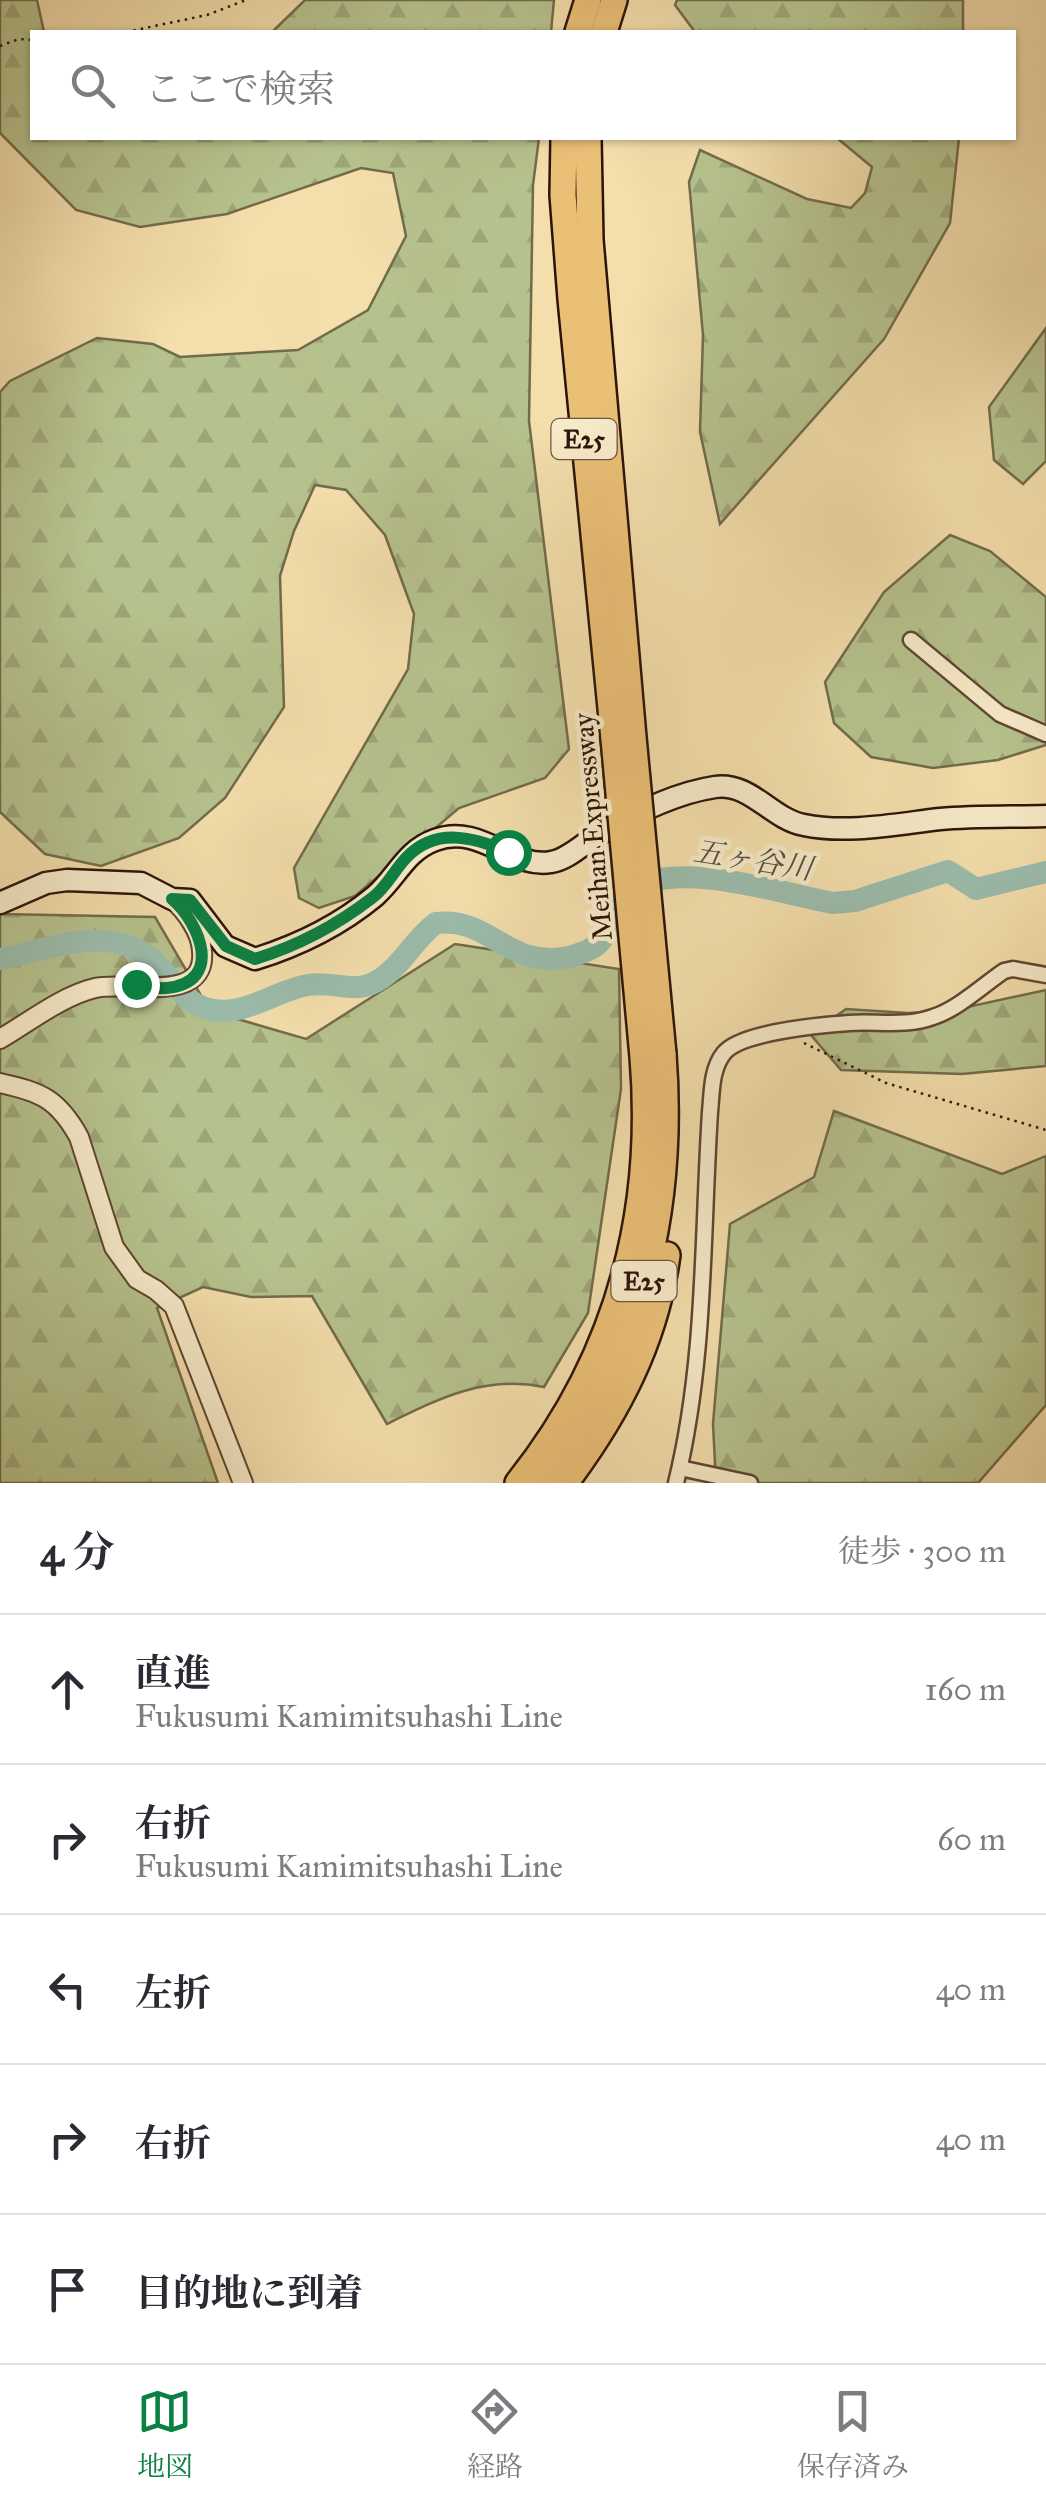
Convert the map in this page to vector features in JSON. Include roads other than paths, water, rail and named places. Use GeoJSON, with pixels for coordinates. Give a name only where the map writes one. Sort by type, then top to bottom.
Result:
{"type":"FeatureCollection","features":[{"type":"Feature","properties":{"kind":"highway"},"geometry":{"type":"LineString","coordinates":[[579,30],[588,0]]}},
{"type":"Feature","properties":{"kind":"highway"},"geometry":{"type":"LineString","coordinates":[[605,30],[614,0]]}},
{"type":"Feature","properties":{"kind":"highway","name":"Meihan Expressway"},"geometry":{"type":"LineString","coordinates":[[518,1483],[564,1417],[602,1343],[630,1262],[644,1187],[653,1056],[623,738],[571,299],[563,195],[564,140]]}},
{"type":"Feature","properties":{"kind":"highway","name":"Meihan Expressway"},"geometry":{"type":"LineString","coordinates":[[588,140],[590,240],[623,738]]}},
{"type":"Feature","properties":{"kind":"highway","name":"Meihan Expressway"},"geometry":{"type":"LineString","coordinates":[[542,1483],[602,1390],[635,1310],[658,1226],[666,1150],[666,1100],[653,1056]]}},
{"type":"Feature","properties":{"kind":"highway"},"geometry":{"type":"LineString","coordinates":[[565,1483],[618,1406],[659,1295],[672,1202],[666,1100]]}},
{"type":"Feature","properties":{"kind":"highway"},"geometry":{"type":"LineString","coordinates":[[498,1483],[558,1407],[599,1331],[636,1220],[646,1147]]}},
{"type":"Feature","properties":{"kind":"main road"},"geometry":{"type":"LineString","coordinates":[[0,903],[46,882],[141,883],[172,899],[190,900],[226,946],[255,959],[282,951],[354,912],[380,892],[406,857],[438,838],[461,836],[484,841],[531,862],[552,862],[657,805],[714,787],[731,786],[804,826],[1046,816]]}},
{"type":"Feature","properties":{"kind":"street"},"geometry":{"type":"LineString","coordinates":[[911,640],[1000,714],[1046,734]]}},
{"type":"Feature","properties":{"kind":"street"},"geometry":{"type":"LineString","coordinates":[[0,1039],[94,988],[136,984],[164,988],[189,980],[200,969],[202,944],[181,907],[172,899]]}},
{"type":"Feature","properties":{"kind":"street"},"geometry":{"type":"LineString","coordinates":[[750,1483],[678,1475],[690,1422],[701,1315],[707,1151],[716,1070],[722,1056],[733,1044],[786,1032],[936,1017],[1004,971],[1046,975]]}},
{"type":"Feature","properties":{"kind":"street"},"geometry":{"type":"LineString","coordinates":[[0,1083],[46,1096],[70,1120],[114,1247],[137,1279],[174,1306],[242,1483]]}},
{"type":"Feature","properties":{"kind":"waterway","name":"五ヶ谷川"},"geometry":{"type":"LineString","coordinates":[[0,959],[80,942],[120,943],[155,962],[197,1004],[218,1011],[231,1010],[308,985],[372,984],[389,972],[436,923],[471,927],[530,956],[548,959],[577,955],[592,949],[603,938],[628,889],[650,881],[675,877],[729,881],[833,903],[855,901],[948,871],[976,889],[1046,872]]}}]}
